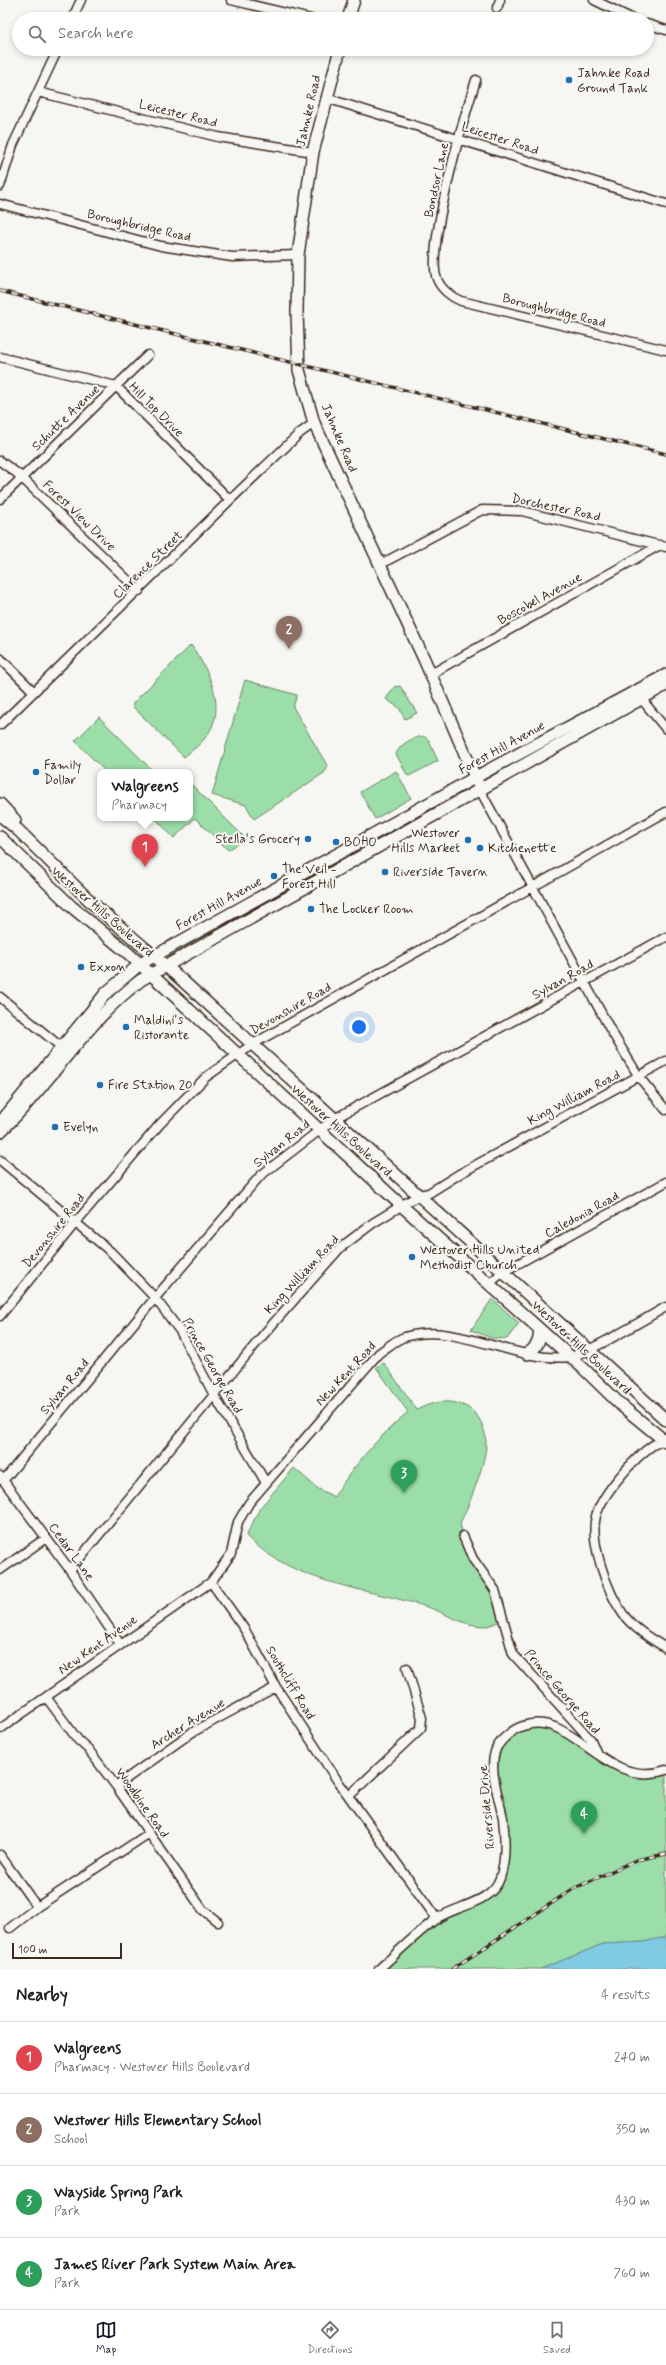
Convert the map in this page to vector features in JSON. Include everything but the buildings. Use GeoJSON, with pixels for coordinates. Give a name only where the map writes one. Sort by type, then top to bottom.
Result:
{"type":"FeatureCollection","features":[{"type":"Feature","properties":{"kind":"main road"},"geometry":{"type":"LineString","coordinates":[[350,12],[354,0]]}},
{"type":"Feature","properties":{"kind":"main road","name":"Jahnke Road"},"geometry":{"type":"LineString","coordinates":[[338,56],[326,98],[314,152],[298,255],[296,312],[299,370],[314,423],[431,674],[480,790]]}},
{"type":"Feature","properties":{"kind":"main road","name":"Forest Hill Avenue"},"geometry":{"type":"LineString","coordinates":[[0,1123],[64,1050],[119,998],[151,974],[480,790],[638,695],[666,675]]}},
{"type":"Feature","properties":{"kind":"main road","name":"Forest Hill Avenue"},"geometry":{"type":"LineString","coordinates":[[0,1132],[115,984],[140,964],[476,778],[638,695],[666,685]]}},
{"type":"Feature","properties":{"kind":"main road"},"geometry":{"type":"LineString","coordinates":[[0,804],[17,821],[27,839]]}},
{"type":"Feature","properties":{"kind":"main road","name":"Westover Hills Boulevard"},"geometry":{"type":"LineString","coordinates":[[0,815],[27,839],[92,903],[165,965],[253,1044],[666,1420]]}},
{"type":"Feature","properties":{"kind":"main road","name":"Westover Hills Boulevard"},"geometry":{"type":"LineString","coordinates":[[0,837],[68,904],[102,930],[140,964],[402,1206],[665,1440]]}},
{"type":"Feature","properties":{"kind":"main road"},"geometry":{"type":"LineString","coordinates":[[527,1354],[537,1345],[540,1336],[539,1329]]}},
{"type":"Feature","properties":{"kind":"street"},"geometry":{"type":"LineString","coordinates":[[75,12],[81,0]]}},
{"type":"Feature","properties":{"kind":"street"},"geometry":{"type":"LineString","coordinates":[[231,0],[282,12]]}},
{"type":"Feature","properties":{"kind":"street"},"geometry":{"type":"LineString","coordinates":[[594,0],[619,12]]}},
{"type":"Feature","properties":{"kind":"street"},"geometry":{"type":"LineString","coordinates":[[654,26],[666,30]]}},
{"type":"Feature","properties":{"kind":"street"},"geometry":{"type":"LineString","coordinates":[[0,186],[13,145],[55,56]]}},
{"type":"Feature","properties":{"kind":"street","name":"Bondsor Lane"},"geometry":{"type":"LineString","coordinates":[[442,286],[437,279],[435,270],[437,239],[458,138],[476,80]]}},
{"type":"Feature","properties":{"kind":"street","name":"Leicester Road"},"geometry":{"type":"LineString","coordinates":[[38,92],[218,137],[314,152]]}},
{"type":"Feature","properties":{"kind":"street","name":"Leicester Road"},"geometry":{"type":"LineString","coordinates":[[326,98],[666,204]]}},
{"type":"Feature","properties":{"kind":"street","name":"Boroughbridge Road"},"geometry":{"type":"LineString","coordinates":[[0,204],[160,246],[232,257],[298,255]]}},
{"type":"Feature","properties":{"kind":"street","name":"Boroughbridge Road"},"geometry":{"type":"LineString","coordinates":[[442,286],[454,298],[461,301],[666,350]]}},
{"type":"Feature","properties":{"kind":"street","name":"Schutte Avenue"},"geometry":{"type":"LineString","coordinates":[[0,499],[148,354]]}},
{"type":"Feature","properties":{"kind":"street","name":"Hill Top Drive"},"geometry":{"type":"LineString","coordinates":[[0,357],[116,386],[230,500]]}},
{"type":"Feature","properties":{"kind":"street","name":"Clarence Street"},"geometry":{"type":"LineString","coordinates":[[0,725],[139,591],[230,500],[300,433],[314,423]]}},
{"type":"Feature","properties":{"kind":"street","name":"Forest View Drive"},"geometry":{"type":"LineString","coordinates":[[0,461],[22,478],[139,591]]}},
{"type":"Feature","properties":{"kind":"street","name":"Dorchester Road"},"geometry":{"type":"LineString","coordinates":[[381,564],[482,510],[491,509],[522,511],[663,546]]}},
{"type":"Feature","properties":{"kind":"street","name":"Boscobel Avenue"},"geometry":{"type":"LineString","coordinates":[[431,674],[663,546]]}},
{"type":"Feature","properties":{"kind":"street"},"geometry":{"type":"LineString","coordinates":[[0,658],[34,692]]}},
{"type":"Feature","properties":{"kind":"street"},"geometry":{"type":"LineString","coordinates":[[638,695],[666,729]]}},
{"type":"Feature","properties":{"kind":"street"},"geometry":{"type":"LineString","coordinates":[[480,790],[584,983],[639,1077],[666,1110]]}},
{"type":"Feature","properties":{"kind":"street","name":"Devonshire Road"},"geometry":{"type":"LineString","coordinates":[[0,1316],[76,1222],[184,1099],[206,1077],[253,1044],[531,886],[666,812]]}},
{"type":"Feature","properties":{"kind":"street","name":"Sylvan Road"},"geometry":{"type":"LineString","coordinates":[[2,1478],[260,1176],[334,1119],[666,937]]}},
{"type":"Feature","properties":{"kind":"street"},"geometry":{"type":"LineString","coordinates":[[0,997],[64,1050]]}},
{"type":"Feature","properties":{"kind":"street","name":"King William Road"},"geometry":{"type":"LineString","coordinates":[[70,1570],[264,1334],[340,1248],[373,1223],[419,1195],[429,1193],[461,1173],[666,1061]]}},
{"type":"Feature","properties":{"kind":"street","name":"Prince George Road"},"geometry":{"type":"LineString","coordinates":[[0,1160],[112,1252],[155,1298],[180,1331],[214,1395],[266,1483]]}},
{"type":"Feature","properties":{"kind":"street","name":"Caledonia Road"},"geometry":{"type":"LineString","coordinates":[[490,1284],[503,1272],[666,1182]]}},
{"type":"Feature","properties":{"kind":"street","name":"New Kent Road"},"geometry":{"type":"LineString","coordinates":[[211,1582],[231,1554],[238,1522],[249,1503],[379,1353],[404,1337],[430,1333],[449,1335],[541,1357],[570,1357],[588,1349],[666,1307]]}},
{"type":"Feature","properties":{"kind":"street"},"geometry":{"type":"LineString","coordinates":[[665,1440],[652,1446],[634,1462],[607,1496],[596,1516],[594,1534],[602,1572],[623,1615],[646,1635],[666,1648]]}},
{"type":"Feature","properties":{"kind":"street","name":"Cedar Lane"},"geometry":{"type":"LineString","coordinates":[[2,1478],[70,1570],[120,1644]]}},
{"type":"Feature","properties":{"kind":"street","name":"Prince George Road"},"geometry":{"type":"LineString","coordinates":[[463,1536],[473,1559],[495,1590],[513,1654],[591,1740],[597,1755]]}},
{"type":"Feature","properties":{"kind":"street"},"geometry":{"type":"LineString","coordinates":[[0,1570],[46,1538]]}},
{"type":"Feature","properties":{"kind":"street","name":"New Kent Avenue"},"geometry":{"type":"LineString","coordinates":[[0,1730],[120,1644],[211,1582]]}},
{"type":"Feature","properties":{"kind":"street","name":"Southcliff Road"},"geometry":{"type":"LineString","coordinates":[[211,1582],[245,1630],[276,1687],[349,1796],[437,1919]]}},
{"type":"Feature","properties":{"kind":"street"},"geometry":{"type":"LineString","coordinates":[[349,1796],[421,1728],[422,1718],[407,1668]]}},
{"type":"Feature","properties":{"kind":"street","name":"Archer Avenue"},"geometry":{"type":"LineString","coordinates":[[116,1786],[191,1733],[276,1687]]}},
{"type":"Feature","properties":{"kind":"street","name":"Woodbine Road"},"geometry":{"type":"LineString","coordinates":[[46,1697],[78,1740],[88,1749],[116,1786],[148,1834],[203,1910],[218,1922]]}},
{"type":"Feature","properties":{"kind":"street","name":"Riverside Drive"},"geometry":{"type":"LineString","coordinates":[[379,1969],[437,1919],[489,1894],[495,1889],[500,1879],[503,1864],[503,1820],[494,1769],[496,1749],[508,1734],[523,1726],[543,1723],[560,1728],[597,1755],[618,1767],[636,1773],[647,1774],[666,1770]]}},
{"type":"Feature","properties":{"kind":"street"},"geometry":{"type":"LineString","coordinates":[[10,1928],[37,1907],[148,1834]]}},
{"type":"Feature","properties":{"kind":"street"},"geometry":{"type":"LineString","coordinates":[[0,1855],[37,1907]]}},
{"type":"Feature","properties":{"kind":"green space"},"geometry":{"type":"Polygon","coordinates":[[[191,645],[210,678],[216,703],[212,727],[198,746],[184,757],[133,707],[133,703],[191,645]]]}},
{"type":"Feature","properties":{"kind":"green space"},"geometry":{"type":"Polygon","coordinates":[[[245,680],[297,695],[293,707],[328,767],[324,773],[254,819],[246,805],[212,795],[245,680]]]}},
{"type":"Feature","properties":{"kind":"green space"},"geometry":{"type":"Polygon","coordinates":[[[400,686],[417,713],[405,719],[399,708],[386,699],[394,687],[400,686]]]}},
{"type":"Feature","properties":{"kind":"green space"},"geometry":{"type":"Polygon","coordinates":[[[99,717],[151,769],[103,769],[75,741],[99,717]]]}},
{"type":"Feature","properties":{"kind":"green space"},"geometry":{"type":"Polygon","coordinates":[[[423,736],[428,739],[438,761],[409,776],[407,775],[396,754],[398,750],[407,742],[423,736]]]}},
{"type":"Feature","properties":{"kind":"green space"},"geometry":{"type":"Polygon","coordinates":[[[396,771],[411,798],[375,819],[360,792],[396,771]]]}},
{"type":"Feature","properties":{"kind":"green space"},"geometry":{"type":"Polygon","coordinates":[[[193,786],[246,839],[228,850],[195,818],[193,820],[193,786]]]}},
{"type":"Feature","properties":{"kind":"green space"},"geometry":{"type":"Polygon","coordinates":[[[158,821],[192,821],[174,838],[158,821]]]}},
{"type":"Feature","properties":{"kind":"green space"},"geometry":{"type":"Polygon","coordinates":[[[492,1299],[519,1323],[507,1339],[492,1338],[471,1330],[492,1299]]]}},
{"type":"Feature","properties":{"kind":"green space"},"geometry":{"type":"Polygon","coordinates":[[[384,1363],[417,1410],[440,1402],[451,1402],[462,1405],[471,1410],[484,1428],[486,1450],[484,1460],[468,1506],[460,1523],[463,1536],[488,1574],[504,1620],[487,1626],[478,1626],[462,1622],[424,1606],[330,1582],[286,1565],[265,1552],[246,1536],[260,1508],[294,1468],[317,1488],[334,1497],[367,1452],[408,1412],[376,1367],[384,1363]]]}},
{"type":"Feature","properties":{"kind":"green space"},"geometry":{"type":"Polygon","coordinates":[[[543,1723],[627,1771],[666,1770],[666,1937],[643,1942],[603,1944],[541,1969],[379,1969],[437,1919],[489,1894],[500,1879],[503,1820],[494,1769],[496,1749],[508,1734],[543,1723]]]}},
{"type":"Feature","properties":{"kind":"water"},"geometry":{"type":"Polygon","coordinates":[[[666,1937],[666,1969],[541,1969],[603,1944],[643,1942],[666,1937]]]}},
{"type":"Feature","properties":{"kind":"railway"},"geometry":{"type":"LineString","coordinates":[[0,291],[666,454]]}},
{"type":"Feature","properties":{"kind":"railway"},"geometry":{"type":"LineString","coordinates":[[452,1969],[573,1889],[636,1860],[666,1854]]}},
{"type":"Feature","properties":{"kind":"place","name":"Jahnke Road Ground Tank"},"geometry":{"type":"Point","coordinates":[569,80]}},
{"type":"Feature","properties":{"kind":"place","name":"Westover Hills Elementary School"},"geometry":{"type":"Point","coordinates":[289,649]}},
{"type":"Feature","properties":{"kind":"place","name":"Family Dollar"},"geometry":{"type":"Point","coordinates":[36,772]}},
{"type":"Feature","properties":{"kind":"place","name":"Stella's Grocery"},"geometry":{"type":"Point","coordinates":[308,839]}},
{"type":"Feature","properties":{"kind":"place","name":"Westover Hills Market"},"geometry":{"type":"Point","coordinates":[468,840]}},
{"type":"Feature","properties":{"kind":"place","name":"BOHO"},"geometry":{"type":"Point","coordinates":[336,842]}},
{"type":"Feature","properties":{"kind":"place","name":"Kitchenette"},"geometry":{"type":"Point","coordinates":[480,848]}},
{"type":"Feature","properties":{"kind":"place","name":"Walgreens"},"geometry":{"type":"Point","coordinates":[145,867]}},
{"type":"Feature","properties":{"kind":"place","name":"Riverside Tavern"},"geometry":{"type":"Point","coordinates":[385,872]}},
{"type":"Feature","properties":{"kind":"place","name":"The Veil - Forest Hill"},"geometry":{"type":"Point","coordinates":[274,876]}},
{"type":"Feature","properties":{"kind":"place","name":"The Locker Room"},"geometry":{"type":"Point","coordinates":[311,909]}},
{"type":"Feature","properties":{"kind":"place","name":"Exxon"},"geometry":{"type":"Point","coordinates":[81,967]}},
{"type":"Feature","properties":{"kind":"place","name":"Maldini's Ristorante"},"geometry":{"type":"Point","coordinates":[126,1027]}},
{"type":"Feature","properties":{"kind":"place","name":"Fire Station 20"},"geometry":{"type":"Point","coordinates":[100,1085]}},
{"type":"Feature","properties":{"kind":"place","name":"Evelyn"},"geometry":{"type":"Point","coordinates":[55,1127]}},
{"type":"Feature","properties":{"kind":"place","name":"Westover Hills United Methodist Church"},"geometry":{"type":"Point","coordinates":[412,1257]}},
{"type":"Feature","properties":{"kind":"place","name":"Wayside Spring Park"},"geometry":{"type":"Point","coordinates":[404,1493]}},
{"type":"Feature","properties":{"kind":"place","name":"James River Park System Main Area"},"geometry":{"type":"Point","coordinates":[584,1834]}}]}
